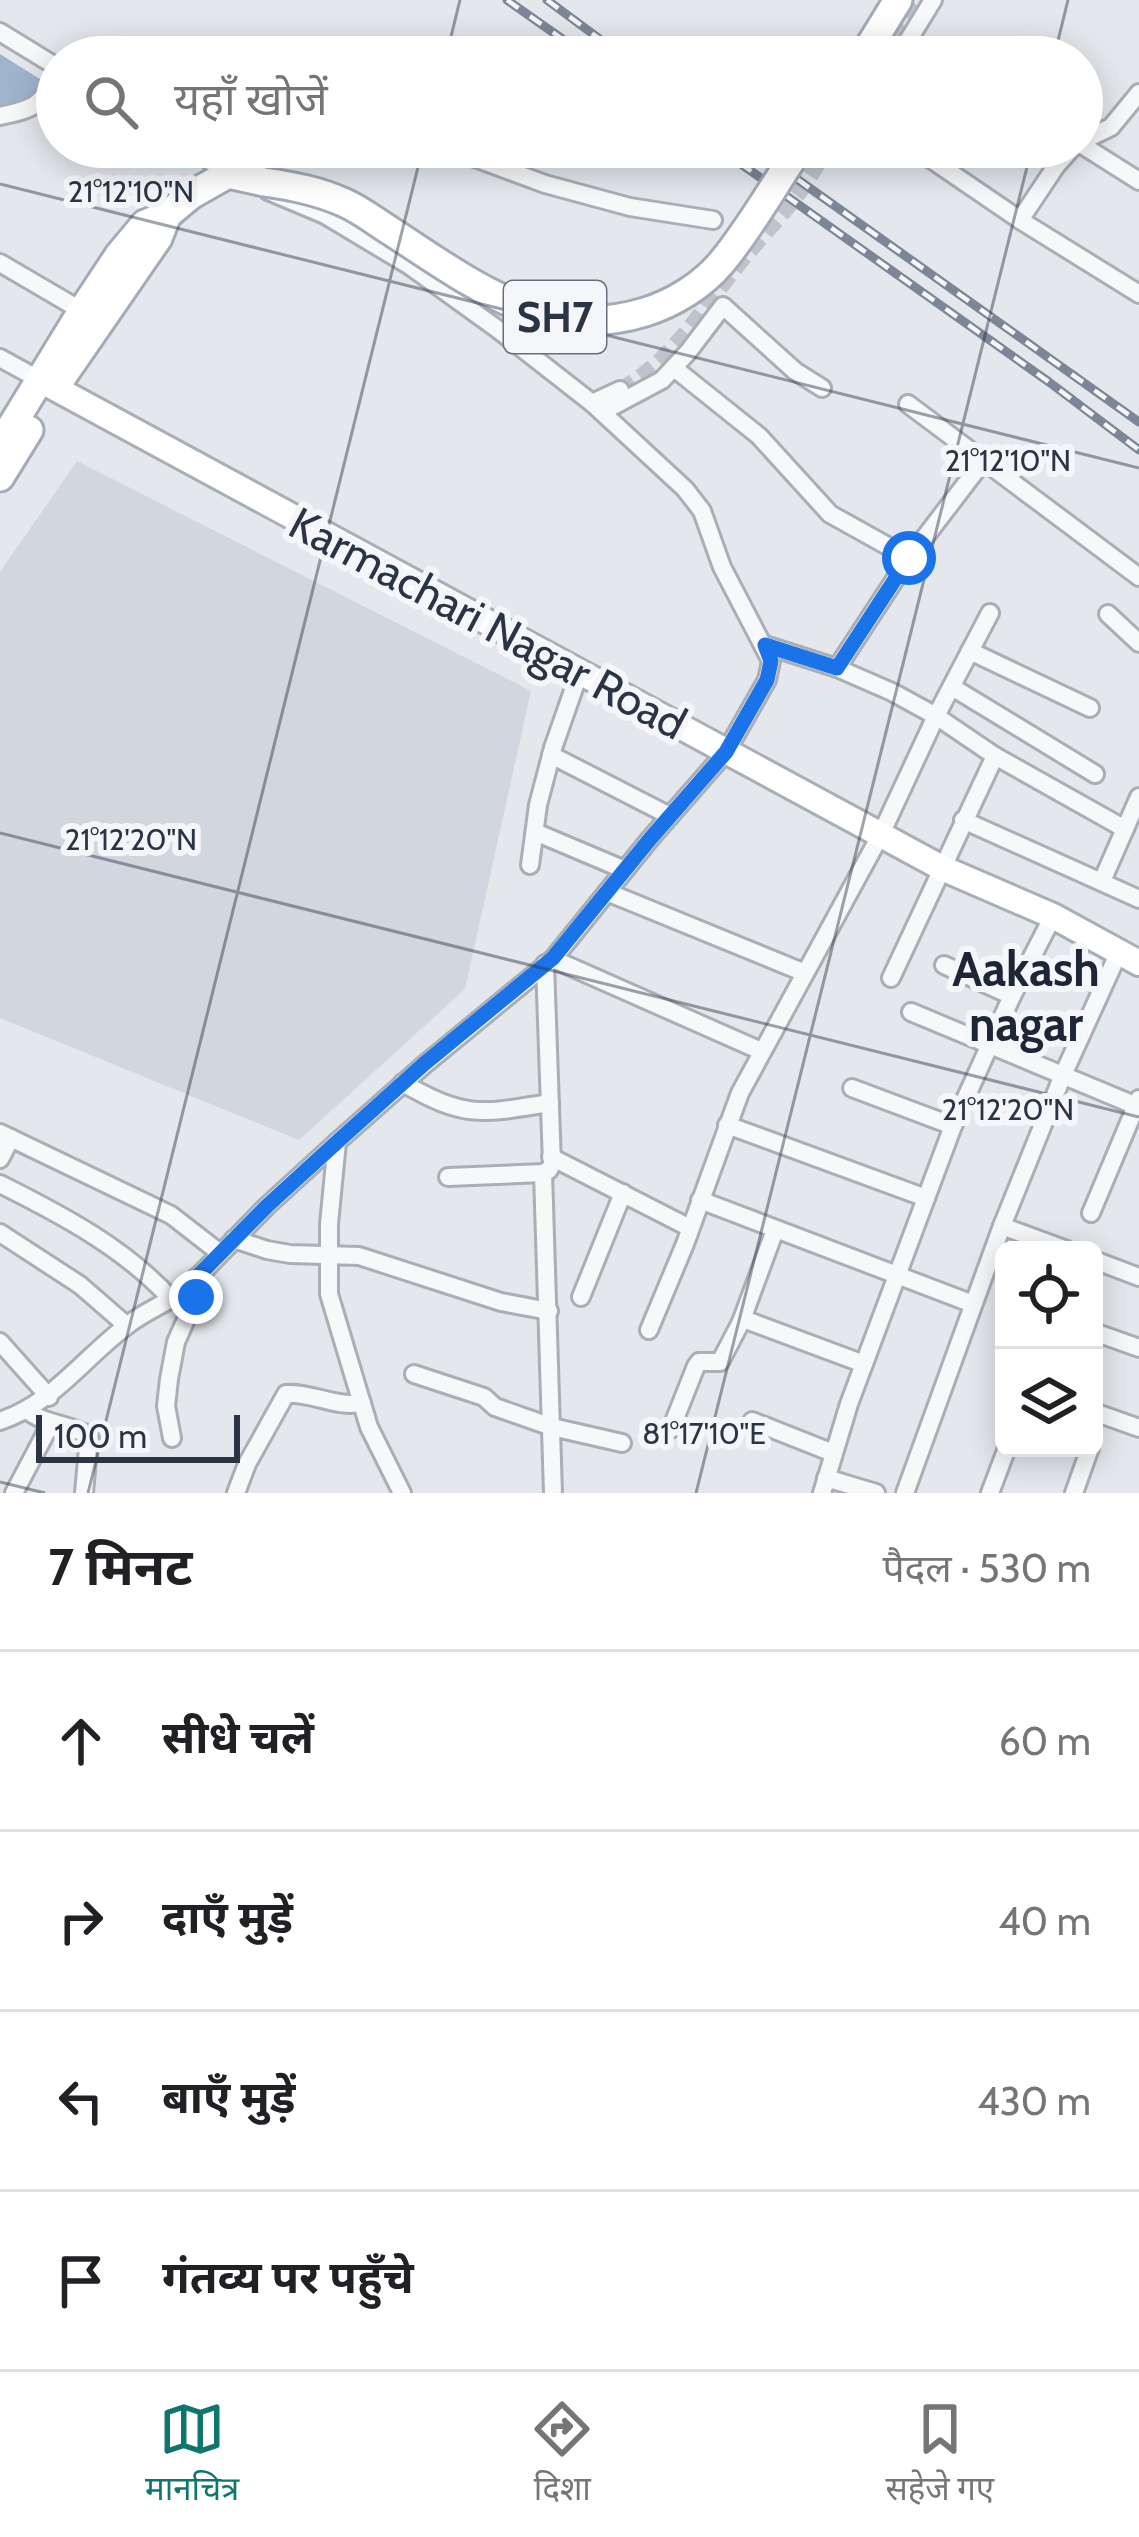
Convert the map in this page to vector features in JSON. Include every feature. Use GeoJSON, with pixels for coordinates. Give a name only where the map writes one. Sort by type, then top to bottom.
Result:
{"type":"FeatureCollection","features":[{"type":"Feature","properties":{"kind":"main road"},"geometry":{"type":"LineString","coordinates":[[876,36],[898,0]]}},
{"type":"Feature","properties":{"kind":"main road","name":"SH7"},"geometry":{"type":"LineString","coordinates":[[228,174],[299,187],[347,204],[473,285],[524,310],[594,322],[660,307],[693,288],[721,264],[786,168]]}},
{"type":"Feature","properties":{"kind":"main road"},"geometry":{"type":"LineString","coordinates":[[0,477],[82,311],[119,255],[145,224],[167,215],[228,174]]}},
{"type":"Feature","properties":{"kind":"main road"},"geometry":{"type":"LineString","coordinates":[[0,445],[158,238],[167,215]]}},
{"type":"Feature","properties":{"kind":"street"},"geometry":{"type":"LineString","coordinates":[[911,36],[933,0]]}},
{"type":"Feature","properties":{"kind":"street"},"geometry":{"type":"LineString","coordinates":[[0,32],[36,56]]}},
{"type":"Feature","properties":{"kind":"street"},"geometry":{"type":"LineString","coordinates":[[1103,132],[1139,94]]}},
{"type":"Feature","properties":{"kind":"street"},"geometry":{"type":"LineString","coordinates":[[0,116],[36,106]]}},
{"type":"Feature","properties":{"kind":"street"},"geometry":{"type":"LineString","coordinates":[[1103,159],[1139,181]]}},
{"type":"Feature","properties":{"kind":"street"},"geometry":{"type":"LineString","coordinates":[[0,1421],[49,1397],[126,1325],[168,1302],[337,1142],[549,961],[726,752],[767,680],[771,661],[722,567],[702,512],[685,489],[597,408],[410,266],[325,215],[220,168]]}},
{"type":"Feature","properties":{"kind":"street"},"geometry":{"type":"LineString","coordinates":[[502,168],[630,207],[713,220]]}},
{"type":"Feature","properties":{"kind":"street"},"geometry":{"type":"LineString","coordinates":[[944,168],[1139,294]]}},
{"type":"Feature","properties":{"kind":"street"},"geometry":{"type":"LineString","coordinates":[[1019,220],[1055,168]]}},
{"type":"Feature","properties":{"kind":"street"},"geometry":{"type":"LineString","coordinates":[[0,263],[82,311]]}},
{"type":"Feature","properties":{"kind":"street"},"geometry":{"type":"LineString","coordinates":[[597,408],[645,391],[674,368],[723,306],[822,388]]}},
{"type":"Feature","properties":{"kind":"street"},"geometry":{"type":"LineString","coordinates":[[0,358],[48,384]]}},
{"type":"Feature","properties":{"kind":"street"},"geometry":{"type":"LineString","coordinates":[[674,368],[759,436],[830,514],[909,558]]}},
{"type":"Feature","properties":{"kind":"street","name":"Karmachari Nagar Road"},"geometry":{"type":"LineString","coordinates":[[48,384],[942,868],[1054,916],[1129,957]]}},
{"type":"Feature","properties":{"kind":"street"},"geometry":{"type":"LineString","coordinates":[[597,408],[620,390]]}},
{"type":"Feature","properties":{"kind":"street"},"geometry":{"type":"LineString","coordinates":[[908,404],[1139,578]]}},
{"type":"Feature","properties":{"kind":"street"},"geometry":{"type":"LineString","coordinates":[[837,668],[909,558],[984,460]]}},
{"type":"Feature","properties":{"kind":"street"},"geometry":{"type":"LineString","coordinates":[[650,1330],[727,1125],[761,1051],[881,834],[990,613]]}},
{"type":"Feature","properties":{"kind":"street"},"geometry":{"type":"LineString","coordinates":[[1108,614],[1139,644]]}},
{"type":"Feature","properties":{"kind":"street"},"geometry":{"type":"LineString","coordinates":[[765,645],[837,668],[937,716],[994,756],[1131,822]]}},
{"type":"Feature","properties":{"kind":"street"},"geometry":{"type":"LineString","coordinates":[[970,651],[1090,708]]}},
{"type":"Feature","properties":{"kind":"street"},"geometry":{"type":"LineString","coordinates":[[530,865],[538,805],[580,671]]}},
{"type":"Feature","properties":{"kind":"street"},"geometry":{"type":"LineString","coordinates":[[952,686],[1095,774]]}},
{"type":"Feature","properties":{"kind":"street"},"geometry":{"type":"LineString","coordinates":[[551,755],[670,816]]}},
{"type":"Feature","properties":{"kind":"street"},"geometry":{"type":"LineString","coordinates":[[891,978],[994,756]]}},
{"type":"Feature","properties":{"kind":"street"},"geometry":{"type":"LineString","coordinates":[[1102,880],[1139,796]]}},
{"type":"Feature","properties":{"kind":"street"},"geometry":{"type":"LineString","coordinates":[[963,820],[1139,899]]}},
{"type":"Feature","properties":{"kind":"street"},"geometry":{"type":"LineString","coordinates":[[535,832],[625,870]]}},
{"type":"Feature","properties":{"kind":"street"},"geometry":{"type":"LineString","coordinates":[[607,892],[805,974]]}},
{"type":"Feature","properties":{"kind":"street"},"geometry":{"type":"LineString","coordinates":[[876,1493],[824,1485],[833,1453],[953,1126],[1054,916]]}},
{"type":"Feature","properties":{"kind":"street"},"geometry":{"type":"LineString","coordinates":[[905,1493],[1002,1226],[1064,1075],[1129,957]]}},
{"type":"Feature","properties":{"kind":"street"},"geometry":{"type":"LineString","coordinates":[[549,961],[761,1051]]}},
{"type":"Feature","properties":{"kind":"street"},"geometry":{"type":"LineString","coordinates":[[549,961],[547,1165],[554,1493]]}},
{"type":"Feature","properties":{"kind":"street"},"geometry":{"type":"LineString","coordinates":[[944,965],[1012,996]]}},
{"type":"Feature","properties":{"kind":"street"},"geometry":{"type":"LineString","coordinates":[[911,1012],[1138,1103],[1091,1213]]}},
{"type":"Feature","properties":{"kind":"street"},"geometry":{"type":"LineString","coordinates":[[404,1083],[434,1101],[473,1112],[550,1102]]}},
{"type":"Feature","properties":{"kind":"street"},"geometry":{"type":"LineString","coordinates":[[852,1088],[953,1126]]}},
{"type":"Feature","properties":{"kind":"street"},"geometry":{"type":"LineString","coordinates":[[727,1125],[926,1198]]}},
{"type":"Feature","properties":{"kind":"street"},"geometry":{"type":"LineString","coordinates":[[0,1159],[6,1135],[227,1246],[359,1256],[486,1298],[549,1311]]}},
{"type":"Feature","properties":{"kind":"street"},"geometry":{"type":"LineString","coordinates":[[337,1142],[329,1294],[369,1427],[402,1493]]}},
{"type":"Feature","properties":{"kind":"street"},"geometry":{"type":"LineString","coordinates":[[448,1177],[547,1165],[623,1193],[690,1228]]}},
{"type":"Feature","properties":{"kind":"street"},"geometry":{"type":"LineString","coordinates":[[0,1184],[64,1216],[143,1271],[182,1326]]}},
{"type":"Feature","properties":{"kind":"street"},"geometry":{"type":"LineString","coordinates":[[580,1297],[623,1193]]}},
{"type":"Feature","properties":{"kind":"street"},"geometry":{"type":"LineString","coordinates":[[700,1200],[973,1304]]}},
{"type":"Feature","properties":{"kind":"street"},"geometry":{"type":"LineString","coordinates":[[1002,1226],[1043,1241]]}},
{"type":"Feature","properties":{"kind":"street"},"geometry":{"type":"LineString","coordinates":[[671,1429],[696,1366],[720,1362],[741,1322],[775,1230]]}},
{"type":"Feature","properties":{"kind":"street"},"geometry":{"type":"LineString","coordinates":[[0,1233],[80,1285],[126,1325]]}},
{"type":"Feature","properties":{"kind":"street"},"geometry":{"type":"LineString","coordinates":[[1103,1263],[1139,1277]]}},
{"type":"Feature","properties":{"kind":"street"},"geometry":{"type":"LineString","coordinates":[[172,1438],[166,1406],[176,1342],[196,1297],[197,1277]]}},
{"type":"Feature","properties":{"kind":"street"},"geometry":{"type":"LineString","coordinates":[[741,1322],[753,1321],[864,1364]]}},
{"type":"Feature","properties":{"kind":"street"},"geometry":{"type":"LineString","coordinates":[[1103,1335],[1139,1348]]}},
{"type":"Feature","properties":{"kind":"street"},"geometry":{"type":"LineString","coordinates":[[0,1342],[49,1397]]}},
{"type":"Feature","properties":{"kind":"street"},"geometry":{"type":"LineString","coordinates":[[414,1374],[484,1397],[502,1410],[552,1427],[622,1443]]}},
{"type":"Feature","properties":{"kind":"street"},"geometry":{"type":"LineString","coordinates":[[236,1493],[286,1394],[347,1406],[362,1403]]}},
{"type":"Feature","properties":{"kind":"street"},"geometry":{"type":"LineString","coordinates":[[28,1410],[89,1436],[84,1493]]}},
{"type":"Feature","properties":{"kind":"street"},"geometry":{"type":"LineString","coordinates":[[1103,1415],[1139,1428]]}},
{"type":"Feature","properties":{"kind":"street"},"geometry":{"type":"LineString","coordinates":[[752,1421],[833,1453]]}},
{"type":"Feature","properties":{"kind":"street"},"geometry":{"type":"LineString","coordinates":[[14,1493],[51,1423]]}},
{"type":"Feature","properties":{"kind":"street"},"geometry":{"type":"LineString","coordinates":[[990,1493],[1003,1457]]}},
{"type":"Feature","properties":{"kind":"street"},"geometry":{"type":"LineString","coordinates":[[1074,1493],[1087,1457]]}},
{"type":"Feature","properties":{"kind":"shaded area"},"geometry":{"type":"Polygon","coordinates":[[[77,461],[531,691],[465,989],[299,1140],[0,1018],[0,572],[77,461]]]}},
{"type":"Feature","properties":{"kind":"water"},"geometry":{"type":"Polygon","coordinates":[[[0,54],[36,77],[36,90],[26,102],[0,106],[0,54]]]}},
{"type":"Feature","properties":{"kind":"tunnel"},"geometry":{"type":"LineString","coordinates":[[891,36],[914,0]]}},
{"type":"Feature","properties":{"kind":"tunnel"},"geometry":{"type":"LineString","coordinates":[[620,390],[657,363],[687,331],[815,168]]}},
{"type":"Feature","properties":{"kind":"railway"},"geometry":{"type":"LineString","coordinates":[[507,0],[558,36]]}},
{"type":"Feature","properties":{"kind":"railway"},"geometry":{"type":"LineString","coordinates":[[547,0],[596,36]]}},
{"type":"Feature","properties":{"kind":"railway"},"geometry":{"type":"LineString","coordinates":[[747,168],[1139,450]]}},
{"type":"Feature","properties":{"kind":"railway"},"geometry":{"type":"LineString","coordinates":[[782,168],[1139,422]]}},
{"type":"Feature","properties":{"kind":"district","name":"Aakash nagar"},"geometry":{"type":"Point","coordinates":[1026,996]}},
{"type":"Feature","properties":{"kind":"route"},"geometry":{"type":"LineString","coordinates":[[196,1297],[197,1277],[267,1206],[424,1064],[553,958],[726,752],[767,680],[771,661],[765,645],[837,668],[909,558]]}}]}
